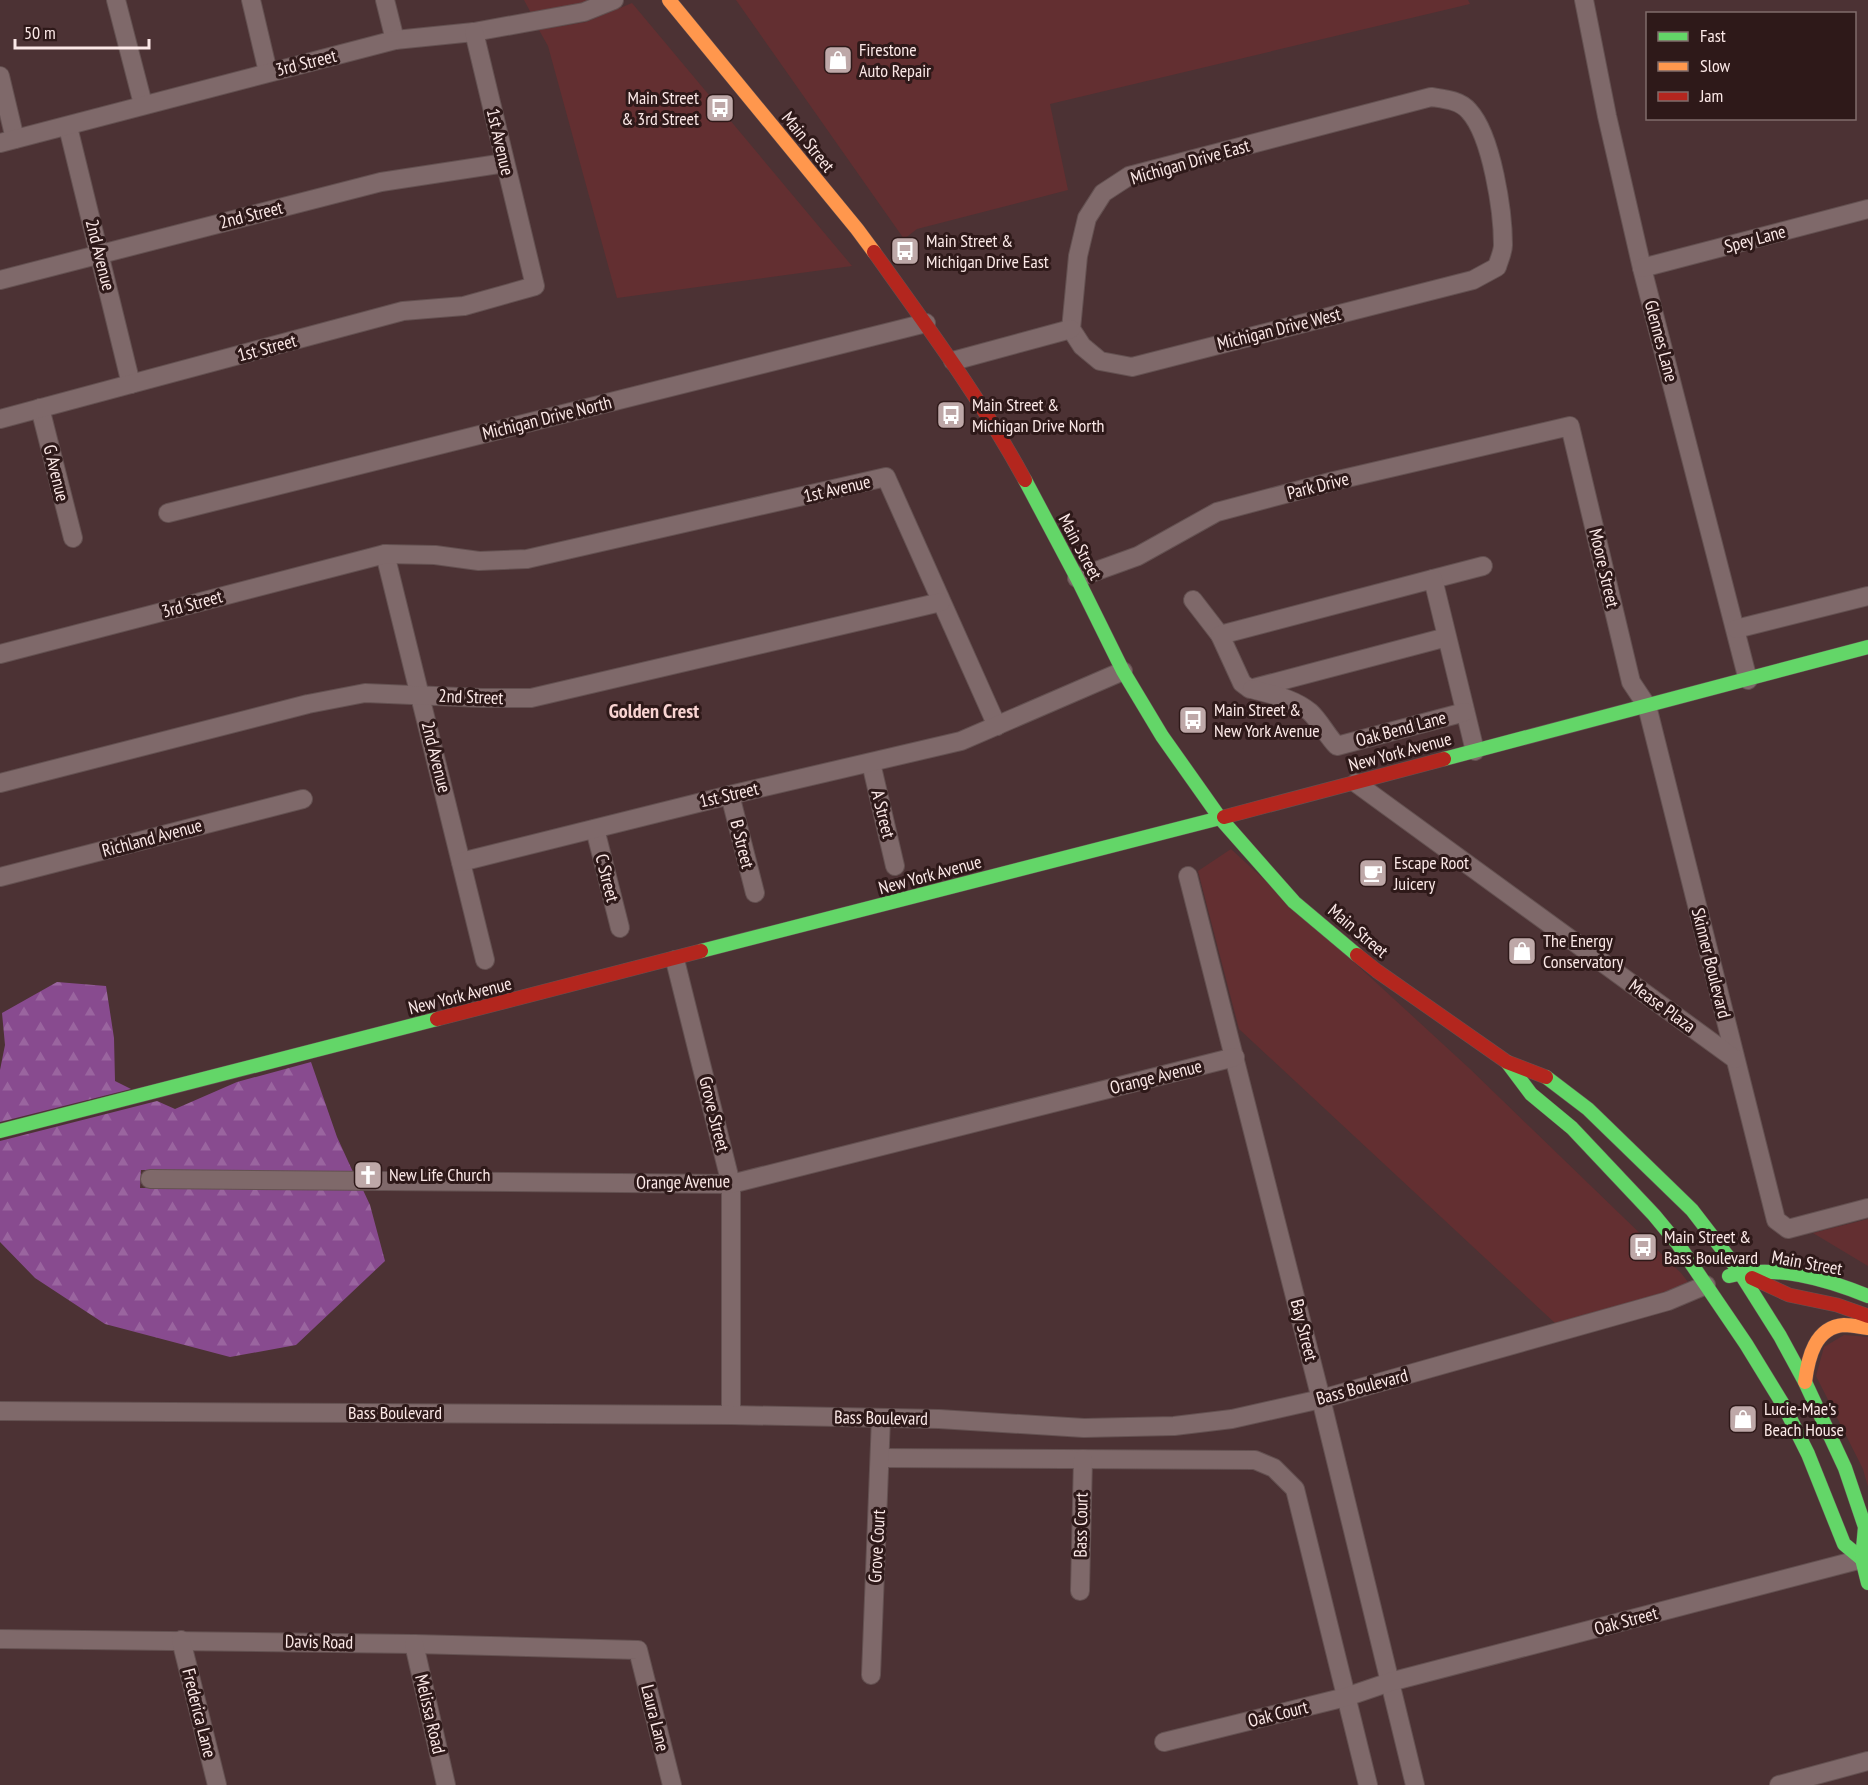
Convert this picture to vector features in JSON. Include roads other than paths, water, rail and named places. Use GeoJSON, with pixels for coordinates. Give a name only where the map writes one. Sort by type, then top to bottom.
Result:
{"type":"FeatureCollection","features":[{"type":"Feature","properties":{"kind":"main road","name":"Main Street"},"geometry":{"type":"LineString","coordinates":[[669,0],[857,229],[953,361],[1004,441],[1077,578],[1122,671],[1162,736],[1220,818],[1294,902],[1377,971],[1507,1062],[1546,1077],[1587,1109],[1692,1210],[1739,1271],[1789,1295],[1837,1305],[1868,1316]]}},
{"type":"Feature","properties":{"kind":"main road","name":"New York Avenue"},"geometry":{"type":"LineString","coordinates":[[0,1131],[675,960],[1868,647]]}},
{"type":"Feature","properties":{"kind":"main road","name":"Main Street"},"geometry":{"type":"LineString","coordinates":[[1507,1062],[1531,1094],[1572,1128],[1653,1215],[1678,1244],[1706,1285]]}},
{"type":"Feature","properties":{"kind":"main road","name":"Main Street"},"geometry":{"type":"LineString","coordinates":[[1739,1271],[1794,1275],[1836,1283],[1868,1296]]}},
{"type":"Feature","properties":{"kind":"main road","name":"Bass Boulevard"},"geometry":{"type":"LineString","coordinates":[[1706,1285],[1739,1271]]}},
{"type":"Feature","properties":{"kind":"main road"},"geometry":{"type":"LineString","coordinates":[[1739,1271],[1776,1329],[1805,1382],[1845,1468],[1865,1527],[1862,1559],[1868,1583]]}},
{"type":"Feature","properties":{"kind":"main road"},"geometry":{"type":"LineString","coordinates":[[1706,1285],[1784,1406],[1808,1454],[1844,1544],[1862,1559]]}},
{"type":"Feature","properties":{"kind":"main road"},"geometry":{"type":"LineString","coordinates":[[1805,1382],[1808,1361],[1815,1343],[1826,1332],[1843,1325],[1868,1328]]}},
{"type":"Feature","properties":{"kind":"street"},"geometry":{"type":"LineString","coordinates":[[116,0],[143,104]]}},
{"type":"Feature","properties":{"kind":"street"},"geometry":{"type":"LineString","coordinates":[[251,0],[268,72]]}},
{"type":"Feature","properties":{"kind":"street"},"geometry":{"type":"LineString","coordinates":[[385,0],[395,40]]}},
{"type":"Feature","properties":{"kind":"street","name":"3rd Street"},"geometry":{"type":"LineString","coordinates":[[8,141],[395,40],[474,32],[584,12],[614,0]]}},
{"type":"Feature","properties":{"kind":"street","name":"Glennes Lane"},"geometry":{"type":"LineString","coordinates":[[1584,0],[1607,116],[1642,268],[1748,680]]}},
{"type":"Feature","properties":{"kind":"street","name":"1st Avenue"},"geometry":{"type":"LineString","coordinates":[[474,32],[536,286]]}},
{"type":"Feature","properties":{"kind":"street"},"geometry":{"type":"LineString","coordinates":[[0,76],[8,141]]}},
{"type":"Feature","properties":{"kind":"street","name":"Michigan Drive West"},"geometry":{"type":"LineString","coordinates":[[1071,329],[1082,346],[1100,361],[1132,367],[1473,280],[1497,267],[1503,247],[1500,204],[1493,168],[1482,133],[1469,110],[1452,100],[1431,97]]}},
{"type":"Feature","properties":{"kind":"street","name":"Michigan Drive East"},"geometry":{"type":"LineString","coordinates":[[1071,329],[1078,256],[1084,227],[1103,193],[1129,177],[1431,97]]}},
{"type":"Feature","properties":{"kind":"street","name":"2nd Avenue"},"geometry":{"type":"LineString","coordinates":[[68,127],[131,384]]}},
{"type":"Feature","properties":{"kind":"street","name":"2nd Street"},"geometry":{"type":"LineString","coordinates":[[0,280],[381,182],[505,163]]}},
{"type":"Feature","properties":{"kind":"street","name":"Spey Lane"},"geometry":{"type":"LineString","coordinates":[[1642,268],[1868,209]]}},
{"type":"Feature","properties":{"kind":"street","name":"1st Street"},"geometry":{"type":"LineString","coordinates":[[0,419],[403,311],[464,306],[536,286]]}},
{"type":"Feature","properties":{"kind":"street","name":"Michigan Drive North"},"geometry":{"type":"LineString","coordinates":[[168,513],[926,323]]}},
{"type":"Feature","properties":{"kind":"street"},"geometry":{"type":"LineString","coordinates":[[953,361],[1071,329]]}},
{"type":"Feature","properties":{"kind":"street","name":"G Avenue"},"geometry":{"type":"LineString","coordinates":[[40,408],[73,538]]}},
{"type":"Feature","properties":{"kind":"street","name":"Park Drive"},"geometry":{"type":"LineString","coordinates":[[1077,578],[1138,556],[1217,512],[1335,481],[1570,426]]}},
{"type":"Feature","properties":{"kind":"street","name":"Moore Street"},"geometry":{"type":"LineString","coordinates":[[1570,426],[1631,682],[1647,706]]}},
{"type":"Feature","properties":{"kind":"street","name":"1st Avenue"},"geometry":{"type":"LineString","coordinates":[[385,554],[435,555],[479,561],[527,559],[886,477],[996,726]]}},
{"type":"Feature","properties":{"kind":"street","name":"3rd Street"},"geometry":{"type":"LineString","coordinates":[[0,654],[385,554]]}},
{"type":"Feature","properties":{"kind":"street","name":"2nd Avenue"},"geometry":{"type":"LineString","coordinates":[[385,554],[485,960]]}},
{"type":"Feature","properties":{"kind":"street"},"geometry":{"type":"LineString","coordinates":[[1220,635],[1483,566]]}},
{"type":"Feature","properties":{"kind":"street","name":"Oak Bend Lane"},"geometry":{"type":"LineString","coordinates":[[1433,579],[1474,751]]}},
{"type":"Feature","properties":{"kind":"street"},"geometry":{"type":"LineString","coordinates":[[1736,629],[1868,596]]}},
{"type":"Feature","properties":{"kind":"street"},"geometry":{"type":"LineString","coordinates":[[1193,600],[1220,635],[1242,683],[1250,689],[1447,637]]}},
{"type":"Feature","properties":{"kind":"street","name":"2nd Street"},"geometry":{"type":"LineString","coordinates":[[0,783],[308,704],[365,693],[531,698],[941,602]]}},
{"type":"Feature","properties":{"kind":"street"},"geometry":{"type":"LineString","coordinates":[[996,726],[1122,671]]}},
{"type":"Feature","properties":{"kind":"street","name":"Oak Bend Lane"},"geometry":{"type":"LineString","coordinates":[[1250,689],[1289,699],[1311,714],[1338,746],[1465,712]]}},
{"type":"Feature","properties":{"kind":"street","name":"Skinner Boulevard"},"geometry":{"type":"LineString","coordinates":[[1647,706],[1776,1220],[1788,1229],[1868,1208]]}},
{"type":"Feature","properties":{"kind":"street","name":"1st Street"},"geometry":{"type":"LineString","coordinates":[[461,862],[960,741],[996,726]]}},
{"type":"Feature","properties":{"kind":"street","name":"A Street"},"geometry":{"type":"LineString","coordinates":[[871,763],[896,866]]}},
{"type":"Feature","properties":{"kind":"street","name":"Mease Plaza"},"geometry":{"type":"LineString","coordinates":[[1356,783],[1735,1059]]}},
{"type":"Feature","properties":{"kind":"street","name":"B Street"},"geometry":{"type":"LineString","coordinates":[[730,795],[755,893]]}},
{"type":"Feature","properties":{"kind":"street","name":"Richland Avenue"},"geometry":{"type":"LineString","coordinates":[[0,877],[303,799]]}},
{"type":"Feature","properties":{"kind":"street","name":"C Street"},"geometry":{"type":"LineString","coordinates":[[595,829],[620,928]]}},
{"type":"Feature","properties":{"kind":"street","name":"Bay Street"},"geometry":{"type":"LineString","coordinates":[[1188,876],[1321,1399],[1415,1785]]}},
{"type":"Feature","properties":{"kind":"street","name":"Grove Street"},"geometry":{"type":"LineString","coordinates":[[675,960],[731,1184],[731,1414]]}},
{"type":"Feature","properties":{"kind":"street","name":"Orange Avenue"},"geometry":{"type":"LineString","coordinates":[[150,1179],[731,1184],[1235,1057]]}},
{"type":"Feature","properties":{"kind":"street","name":"Bass Boulevard"},"geometry":{"type":"LineString","coordinates":[[0,1411],[731,1414],[939,1419],[1084,1428],[1174,1426],[1232,1419],[1321,1399],[1646,1308],[1706,1285]]}},
{"type":"Feature","properties":{"kind":"street","name":"Grove Court"},"geometry":{"type":"LineString","coordinates":[[871,1675],[881,1418]]}},
{"type":"Feature","properties":{"kind":"street"},"geometry":{"type":"LineString","coordinates":[[881,1458],[1255,1460],[1274,1468],[1294,1489],[1368,1785]]}},
{"type":"Feature","properties":{"kind":"street","name":"Bass Court"},"geometry":{"type":"LineString","coordinates":[[1080,1591],[1083,1459]]}},
{"type":"Feature","properties":{"kind":"street","name":"Oak Street"},"geometry":{"type":"LineString","coordinates":[[1390,1682],[1862,1559]]}},
{"type":"Feature","properties":{"kind":"street","name":"Davis Road"},"geometry":{"type":"LineString","coordinates":[[0,1639],[414,1644],[638,1650]]}},
{"type":"Feature","properties":{"kind":"street","name":"Frederica Lane"},"geometry":{"type":"LineString","coordinates":[[181,1640],[217,1785]]}},
{"type":"Feature","properties":{"kind":"street","name":"Melissa Road"},"geometry":{"type":"LineString","coordinates":[[414,1644],[447,1785]]}},
{"type":"Feature","properties":{"kind":"street","name":"Laura Lane"},"geometry":{"type":"LineString","coordinates":[[638,1650],[672,1785]]}},
{"type":"Feature","properties":{"kind":"street","name":"Oak Court"},"geometry":{"type":"LineString","coordinates":[[1164,1742],[1346,1697],[1390,1682]]}},
{"type":"Feature","properties":{"kind":"street"},"geometry":{"type":"LineString","coordinates":[[1779,1785],[1868,1761]]}},
{"type":"Feature","properties":{"kind":"place","name":"Firestone Auto Repair"},"geometry":{"type":"Point","coordinates":[838,60]}},
{"type":"Feature","properties":{"kind":"place","name":"Main Street & 3rd Street"},"geometry":{"type":"Point","coordinates":[720,108]}},
{"type":"Feature","properties":{"kind":"place","name":"Main Street & Michigan Drive East"},"geometry":{"type":"Point","coordinates":[905,251]}},
{"type":"Feature","properties":{"kind":"place","name":"Main Street & Michigan Drive North"},"geometry":{"type":"Point","coordinates":[951,415]}},
{"type":"Feature","properties":{"kind":"place","name":"Main Street & New York Avenue"},"geometry":{"type":"Point","coordinates":[1193,720]}},
{"type":"Feature","properties":{"kind":"place","name":"Escape Root Juicery"},"geometry":{"type":"Point","coordinates":[1373,873]}},
{"type":"Feature","properties":{"kind":"place","name":"The Energy Conservatory"},"geometry":{"type":"Point","coordinates":[1522,951]}},
{"type":"Feature","properties":{"kind":"place","name":"New Life Church"},"geometry":{"type":"Point","coordinates":[368,1175]}},
{"type":"Feature","properties":{"kind":"place","name":"Main Street & Bass Boulevard"},"geometry":{"type":"Point","coordinates":[1643,1247]}},
{"type":"Feature","properties":{"kind":"place","name":"Lucie-Mae's Beach House"},"geometry":{"type":"Point","coordinates":[1743,1419]}},
{"type":"Feature","properties":{"kind":"district","name":"Golden Crest"},"geometry":{"type":"Point","coordinates":[654,711]}}]}
